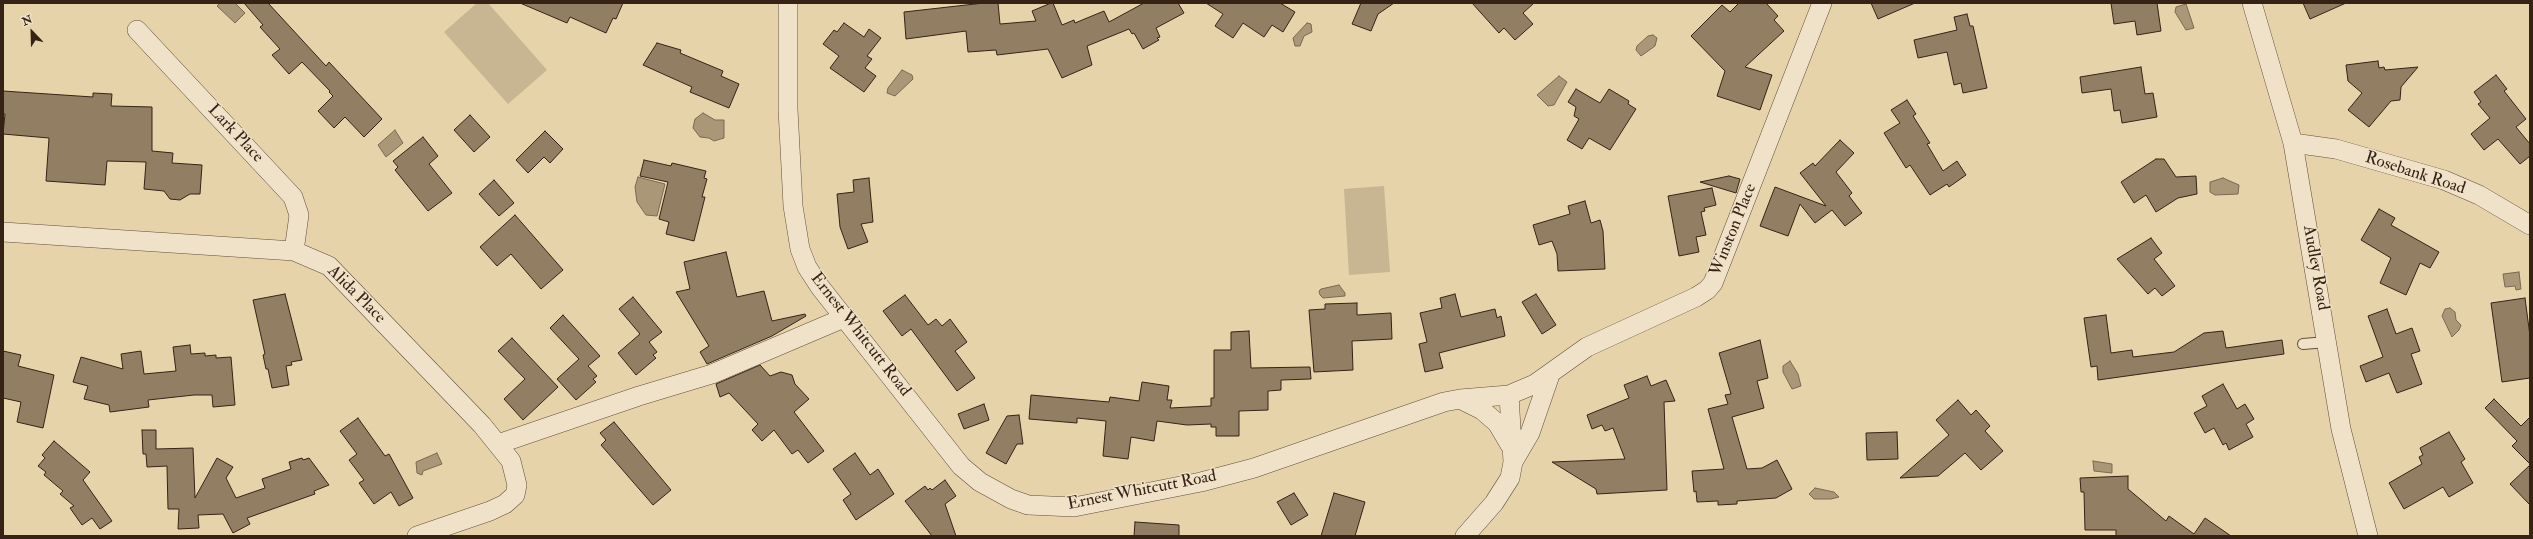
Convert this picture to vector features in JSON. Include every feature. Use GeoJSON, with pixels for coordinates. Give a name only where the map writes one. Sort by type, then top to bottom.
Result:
{"type":"FeatureCollection","features":[{"type":"Feature","properties":{"kind":"street","name":"Ernest Whitcutt Road"},"geometry":{"type":"LineString","coordinates":[[788,3],[788,109],[795,226],[800,249],[807,267],[961,466],[980,482],[1011,499],[1028,505],[1074,507],[1201,482],[1254,468],[1460,399],[1509,395]]}},
{"type":"Feature","properties":{"kind":"street","name":"Winston Place"},"geometry":{"type":"LineString","coordinates":[[1509,395],[1522,391],[1550,375],[1587,347],[1696,297],[1707,290],[1713,283],[1822,3]]}},
{"type":"Feature","properties":{"kind":"street","name":"Audley Road"},"geometry":{"type":"LineString","coordinates":[[2252,3],[2293,143],[2347,459],[2368,536]]}},
{"type":"Feature","properties":{"kind":"street","name":"Lark Place"},"geometry":{"type":"LineString","coordinates":[[138,30],[293,198],[299,215],[294,251]]}},
{"type":"Feature","properties":{"kind":"street","name":"Rosebank Road"},"geometry":{"type":"LineString","coordinates":[[2293,143],[2336,149],[2444,180],[2479,195],[2530,225]]}},
{"type":"Feature","properties":{"kind":"street","name":"Alida Place"},"geometry":{"type":"LineString","coordinates":[[3,232],[294,251],[329,266],[498,444],[511,460],[517,485],[514,495],[505,504],[490,511],[417,536]]}},
{"type":"Feature","properties":{"kind":"street"},"geometry":{"type":"LineString","coordinates":[[498,444],[640,396],[712,374],[846,317]]}},
{"type":"Feature","properties":{"kind":"street"},"geometry":{"type":"LineString","coordinates":[[1513,456],[1530,433],[1550,375]]}},
{"type":"Feature","properties":{"kind":"street"},"geometry":{"type":"LineString","coordinates":[[1465,536],[1506,487],[1513,456],[1509,395]]}},
{"type":"Feature","properties":{"kind":"street"},"geometry":{"type":"LineString","coordinates":[[1460,399],[1482,410],[1497,424],[1513,456]]}},
{"type":"Feature","properties":{"kind":"lane"},"geometry":{"type":"LineString","coordinates":[[2303,344],[2327,342]]}},
{"type":"Feature","properties":{"kind":"shaded area"},"geometry":{"type":"Polygon","coordinates":[[[220,3],[235,3],[245,13],[235,23],[217,6],[220,3]]]}},
{"type":"Feature","properties":{"kind":"shaded area"},"geometry":{"type":"Polygon","coordinates":[[[477,3],[488,3],[547,70],[508,104],[444,32],[477,3]]]}},
{"type":"Feature","properties":{"kind":"shaded area"},"geometry":{"type":"Polygon","coordinates":[[[2186,4],[2194,28],[2186,30],[2175,12],[2176,7],[2186,4]]]}},
{"type":"Feature","properties":{"kind":"shaded area"},"geometry":{"type":"Polygon","coordinates":[[[1307,23],[1311,24],[1312,32],[1304,36],[1300,46],[1295,46],[1293,38],[1307,23]]]}},
{"type":"Feature","properties":{"kind":"shaded area"},"geometry":{"type":"Polygon","coordinates":[[[1653,35],[1657,38],[1655,46],[1641,56],[1636,50],[1637,46],[1648,36],[1653,35]]]}},
{"type":"Feature","properties":{"kind":"shaded area"},"geometry":{"type":"Polygon","coordinates":[[[902,70],[912,75],[913,79],[895,96],[887,93],[888,88],[902,70]]]}},
{"type":"Feature","properties":{"kind":"shaded area"},"geometry":{"type":"Polygon","coordinates":[[[1559,76],[1567,82],[1554,105],[1548,106],[1537,95],[1559,76]]]}},
{"type":"Feature","properties":{"kind":"shaded area"},"geometry":{"type":"Polygon","coordinates":[[[703,113],[715,120],[724,120],[724,138],[714,141],[709,138],[700,137],[693,128],[695,119],[703,113]]]}},
{"type":"Feature","properties":{"kind":"shaded area"},"geometry":{"type":"Polygon","coordinates":[[[395,130],[403,143],[386,157],[378,145],[395,130]]]}},
{"type":"Feature","properties":{"kind":"shaded area"},"geometry":{"type":"Polygon","coordinates":[[[638,177],[665,184],[657,216],[646,215],[637,202],[635,187],[638,177]]]}},
{"type":"Feature","properties":{"kind":"shaded area"},"geometry":{"type":"Polygon","coordinates":[[[2223,178],[2239,185],[2238,194],[2215,195],[2210,192],[2210,182],[2223,178]]]}},
{"type":"Feature","properties":{"kind":"shaded area"},"geometry":{"type":"Polygon","coordinates":[[[1384,186],[1390,272],[1349,275],[1344,189],[1384,186]]]}},
{"type":"Feature","properties":{"kind":"shaded area"},"geometry":{"type":"Polygon","coordinates":[[[2519,272],[2521,289],[2516,290],[2515,286],[2505,287],[2503,274],[2519,272]]]}},
{"type":"Feature","properties":{"kind":"shaded area"},"geometry":{"type":"Polygon","coordinates":[[[1339,285],[1345,293],[1345,296],[1323,298],[1320,295],[1319,291],[1321,289],[1339,285]]]}},
{"type":"Feature","properties":{"kind":"shaded area"},"geometry":{"type":"Polygon","coordinates":[[[2450,308],[2455,312],[2456,320],[2461,325],[2459,330],[2452,337],[2442,316],[2445,309],[2450,308]]]}},
{"type":"Feature","properties":{"kind":"shaded area"},"geometry":{"type":"Polygon","coordinates":[[[1790,361],[1798,374],[1801,386],[1792,389],[1783,372],[1783,366],[1790,361]]]}},
{"type":"Feature","properties":{"kind":"shaded area"},"geometry":{"type":"Polygon","coordinates":[[[437,453],[442,464],[423,471],[422,475],[417,473],[416,462],[437,453]]]}},
{"type":"Feature","properties":{"kind":"shaded area"},"geometry":{"type":"Polygon","coordinates":[[[2093,461],[2112,464],[2112,473],[2094,471],[2093,461]]]}},
{"type":"Feature","properties":{"kind":"shaded area"},"geometry":{"type":"Polygon","coordinates":[[[1815,488],[1834,492],[1839,497],[1831,499],[1814,499],[1809,494],[1815,488]]]}},
{"type":"Feature","properties":{"kind":"building"},"geometry":{"type":"Polygon","coordinates":[[[244,3],[268,3],[326,66],[329,62],[382,119],[364,137],[345,117],[334,128],[318,111],[333,96],[329,92],[330,91],[302,62],[289,74],[272,55],[280,49],[260,27],[263,25],[244,3]]]}},
{"type":"Feature","properties":{"kind":"building"},"geometry":{"type":"Polygon","coordinates":[[[520,3],[623,3],[616,19],[613,18],[606,33],[570,17],[567,23],[520,3]]]}},
{"type":"Feature","properties":{"kind":"building"},"geometry":{"type":"Polygon","coordinates":[[[984,3],[998,3],[1000,24],[1036,21],[1032,11],[1051,3],[1053,3],[1062,25],[1074,20],[1075,23],[1104,11],[1109,22],[1144,3],[1178,3],[1184,13],[1156,28],[1160,37],[1157,38],[1159,40],[1143,49],[1134,33],[1132,34],[1129,29],[1087,46],[1092,65],[1062,78],[1048,49],[997,55],[996,50],[968,52],[966,31],[906,39],[904,12],[984,3]]]}},
{"type":"Feature","properties":{"kind":"building"},"geometry":{"type":"Polygon","coordinates":[[[1206,3],[1280,3],[1295,12],[1283,32],[1272,25],[1264,37],[1243,23],[1233,38],[1215,26],[1223,14],[1206,3]]]}},
{"type":"Feature","properties":{"kind":"building"},"geometry":{"type":"Polygon","coordinates":[[[1361,3],[1394,3],[1378,14],[1371,31],[1352,24],[1361,3]]]}},
{"type":"Feature","properties":{"kind":"building"},"geometry":{"type":"Polygon","coordinates":[[[1472,3],[1534,3],[1523,13],[1533,24],[1515,40],[1504,28],[1499,33],[1472,3]]]}},
{"type":"Feature","properties":{"kind":"building"},"geometry":{"type":"Polygon","coordinates":[[[1739,3],[1766,3],[1778,16],[1774,20],[1784,31],[1745,67],[1772,75],[1760,110],[1717,96],[1725,71],[1691,36],[1722,5],[1730,12],[1739,3]]]}},
{"type":"Feature","properties":{"kind":"building"},"geometry":{"type":"Polygon","coordinates":[[[1871,3],[1915,3],[1878,19],[1871,3]]]}},
{"type":"Feature","properties":{"kind":"building"},"geometry":{"type":"Polygon","coordinates":[[[2111,3],[2157,3],[2161,31],[2137,35],[2135,21],[2114,24],[2111,3]]]}},
{"type":"Feature","properties":{"kind":"building"},"geometry":{"type":"Polygon","coordinates":[[[2303,3],[2346,3],[2310,19],[2303,3]]]}},
{"type":"Feature","properties":{"kind":"building"},"geometry":{"type":"Polygon","coordinates":[[[1967,14],[1970,26],[1973,26],[1987,88],[1963,93],[1961,83],[1954,85],[1947,52],[1918,58],[1914,40],[1957,30],[1954,17],[1967,14]]]}},
{"type":"Feature","properties":{"kind":"building"},"geometry":{"type":"Polygon","coordinates":[[[844,23],[864,37],[869,29],[881,38],[867,56],[872,59],[865,68],[876,76],[864,92],[830,68],[839,56],[823,44],[834,30],[837,32],[844,23]]]}},
{"type":"Feature","properties":{"kind":"building"},"geometry":{"type":"Polygon","coordinates":[[[657,43],[681,50],[680,53],[723,71],[721,76],[739,84],[729,108],[690,92],[692,87],[643,65],[657,43]]]}},
{"type":"Feature","properties":{"kind":"building"},"geometry":{"type":"Polygon","coordinates":[[[2378,61],[2379,68],[2384,67],[2385,70],[2418,67],[2401,87],[2400,100],[2391,101],[2369,127],[2348,110],[2362,93],[2348,81],[2346,65],[2378,61]]]}},
{"type":"Feature","properties":{"kind":"building"},"geometry":{"type":"Polygon","coordinates":[[[2141,67],[2145,94],[2153,93],[2157,117],[2122,123],[2120,110],[2114,111],[2111,89],[2082,93],[2080,77],[2141,67]]]}},
{"type":"Feature","properties":{"kind":"building"},"geometry":{"type":"Polygon","coordinates":[[[2496,75],[2507,89],[2504,91],[2526,119],[2516,127],[2530,144],[2530,156],[2520,164],[2498,139],[2484,150],[2471,134],[2490,118],[2478,104],[2481,102],[2474,92],[2496,75]]]}},
{"type":"Feature","properties":{"kind":"building"},"geometry":{"type":"Polygon","coordinates":[[[1576,89],[1600,103],[1609,89],[1629,101],[1628,104],[1636,109],[1610,150],[1589,138],[1582,149],[1567,140],[1579,119],[1574,116],[1576,107],[1568,102],[1576,89]]]}},
{"type":"Feature","properties":{"kind":"building"},"geometry":{"type":"Polygon","coordinates":[[[3,91],[93,97],[93,93],[112,94],[111,106],[152,107],[152,151],[173,153],[172,163],[202,165],[200,194],[190,194],[180,200],[170,199],[164,191],[144,189],[146,162],[107,161],[105,185],[46,181],[49,138],[3,134],[5,114],[3,114],[3,91]]]}},
{"type":"Feature","properties":{"kind":"building"},"geometry":{"type":"Polygon","coordinates":[[[1907,100],[1916,114],[1913,116],[1930,143],[1927,144],[1943,171],[1957,161],[1966,175],[1949,187],[1947,184],[1930,195],[1910,165],[1906,168],[1884,133],[1900,123],[1891,110],[1907,100]]]}},
{"type":"Feature","properties":{"kind":"building"},"geometry":{"type":"Polygon","coordinates":[[[470,115],[490,137],[474,152],[454,130],[470,115]]]}},
{"type":"Feature","properties":{"kind":"building"},"geometry":{"type":"Polygon","coordinates":[[[545,131],[563,149],[550,163],[544,157],[528,173],[516,160],[545,131]]]}},
{"type":"Feature","properties":{"kind":"building"},"geometry":{"type":"Polygon","coordinates":[[[423,137],[438,156],[429,164],[452,193],[428,211],[395,170],[398,167],[393,161],[423,137]]]}},
{"type":"Feature","properties":{"kind":"building"},"geometry":{"type":"Polygon","coordinates":[[[1840,140],[1854,153],[1836,172],[1852,193],[1849,196],[1862,213],[1845,226],[1832,210],[1815,223],[1800,204],[1788,236],[1760,226],[1775,187],[1826,206],[1800,173],[1813,163],[1815,166],[1840,140]]]}},
{"type":"Feature","properties":{"kind":"building"},"geometry":{"type":"Polygon","coordinates":[[[2156,159],[2164,159],[2176,177],[2196,176],[2197,194],[2178,198],[2156,212],[2146,195],[2134,203],[2121,182],[2156,159]]]}},
{"type":"Feature","properties":{"kind":"building"},"geometry":{"type":"Polygon","coordinates":[[[644,160],[671,166],[672,163],[706,171],[704,178],[707,179],[702,197],[705,197],[694,241],[666,234],[669,222],[659,219],[668,182],[640,176],[644,160]]]}},
{"type":"Feature","properties":{"kind":"building"},"geometry":{"type":"Polygon","coordinates":[[[1729,176],[1740,179],[1736,193],[1700,182],[1729,176]]]}},
{"type":"Feature","properties":{"kind":"building"},"geometry":{"type":"Polygon","coordinates":[[[869,178],[873,222],[861,224],[868,242],[848,249],[840,227],[837,194],[854,192],[853,180],[869,178]]]}},
{"type":"Feature","properties":{"kind":"building"},"geometry":{"type":"Polygon","coordinates":[[[494,180],[514,203],[499,216],[479,194],[494,180]]]}},
{"type":"Feature","properties":{"kind":"building"},"geometry":{"type":"Polygon","coordinates":[[[1712,188],[1716,205],[1704,208],[1705,211],[1701,212],[1706,235],[1696,237],[1699,252],[1679,256],[1668,196],[1712,188]]]}},
{"type":"Feature","properties":{"kind":"building"},"geometry":{"type":"Polygon","coordinates":[[[1585,201],[1591,223],[1600,220],[1603,231],[1605,269],[1558,271],[1557,254],[1552,241],[1539,245],[1533,225],[1570,214],[1568,206],[1585,201]]]}},
{"type":"Feature","properties":{"kind":"building"},"geometry":{"type":"Polygon","coordinates":[[[2379,209],[2395,218],[2391,225],[2439,252],[2430,268],[2420,263],[2406,295],[2380,283],[2391,258],[2361,240],[2379,209]]]}},
{"type":"Feature","properties":{"kind":"building"},"geometry":{"type":"Polygon","coordinates":[[[515,215],[563,270],[541,289],[511,254],[497,266],[480,247],[515,215]]]}},
{"type":"Feature","properties":{"kind":"building"},"geometry":{"type":"Polygon","coordinates":[[[2151,238],[2162,253],[2154,259],[2175,286],[2162,296],[2155,288],[2148,294],[2117,259],[2151,238]]]}},
{"type":"Feature","properties":{"kind":"building"},"geometry":{"type":"Polygon","coordinates":[[[726,252],[737,297],[764,291],[772,321],[805,314],[806,316],[772,336],[707,364],[700,352],[709,346],[676,292],[690,289],[684,262],[726,252]]]}},
{"type":"Feature","properties":{"kind":"building"},"geometry":{"type":"Polygon","coordinates":[[[285,294],[302,360],[291,362],[292,365],[286,366],[289,385],[272,388],[268,369],[266,369],[263,355],[265,354],[253,300],[285,294]]]}},
{"type":"Feature","properties":{"kind":"building"},"geometry":{"type":"Polygon","coordinates":[[[1455,294],[1461,317],[1495,309],[1497,318],[1501,316],[1505,336],[1439,353],[1443,368],[1425,372],[1419,344],[1427,342],[1420,313],[1442,308],[1440,298],[1455,294]]]}},
{"type":"Feature","properties":{"kind":"building"},"geometry":{"type":"Polygon","coordinates":[[[1536,294],[1556,325],[1542,334],[1522,302],[1536,294]]]}},
{"type":"Feature","properties":{"kind":"building"},"geometry":{"type":"Polygon","coordinates":[[[905,295],[928,325],[936,319],[942,326],[950,319],[967,342],[955,351],[975,378],[957,391],[911,329],[902,336],[883,311],[905,295]]]}},
{"type":"Feature","properties":{"kind":"building"},"geometry":{"type":"Polygon","coordinates":[[[633,297],[662,332],[649,342],[657,352],[653,355],[656,358],[636,375],[618,353],[640,334],[619,309],[633,297]]]}},
{"type":"Feature","properties":{"kind":"building"},"geometry":{"type":"Polygon","coordinates":[[[2525,298],[2530,336],[2530,378],[2502,382],[2491,303],[2525,298]]]}},
{"type":"Feature","properties":{"kind":"building"},"geometry":{"type":"Polygon","coordinates":[[[1357,303],[1357,315],[1391,313],[1392,339],[1352,341],[1353,370],[1314,372],[1309,310],[1325,309],[1325,304],[1357,303]]]}},
{"type":"Feature","properties":{"kind":"building"},"geometry":{"type":"Polygon","coordinates":[[[2387,309],[2396,334],[2412,328],[2420,351],[2411,354],[2422,384],[2397,393],[2389,373],[2366,382],[2360,366],[2383,357],[2368,316],[2387,309]]]}},
{"type":"Feature","properties":{"kind":"building"},"geometry":{"type":"Polygon","coordinates":[[[563,315],[600,356],[588,366],[597,376],[593,379],[596,382],[576,400],[557,379],[579,359],[550,328],[563,315]]]}},
{"type":"Feature","properties":{"kind":"building"},"geometry":{"type":"Polygon","coordinates":[[[2106,315],[2111,353],[2132,350],[2133,357],[2174,352],[2204,333],[2223,331],[2226,348],[2282,340],[2284,354],[2098,380],[2097,366],[2091,367],[2084,318],[2106,315]]]}},
{"type":"Feature","properties":{"kind":"building"},"geometry":{"type":"Polygon","coordinates":[[[1249,331],[1251,368],[1310,367],[1311,379],[1281,380],[1281,390],[1268,391],[1268,410],[1239,411],[1239,436],[1216,436],[1216,427],[1211,427],[1211,424],[1187,425],[1157,421],[1154,441],[1131,437],[1128,459],[1103,456],[1106,421],[1077,418],[1077,423],[1029,419],[1031,395],[1109,402],[1110,397],[1139,401],[1142,382],[1169,386],[1167,400],[1172,400],[1170,408],[1211,406],[1211,398],[1214,398],[1214,350],[1231,350],[1231,332],[1249,331]]]}},
{"type":"Feature","properties":{"kind":"building"},"geometry":{"type":"Polygon","coordinates":[[[512,338],[558,387],[523,420],[504,399],[525,379],[498,351],[512,338]]]}},
{"type":"Feature","properties":{"kind":"building"},"geometry":{"type":"Polygon","coordinates":[[[1760,340],[1768,378],[1757,381],[1764,408],[1732,417],[1747,469],[1762,468],[1777,460],[1792,489],[1776,498],[1737,501],[1737,504],[1718,505],[1718,501],[1697,502],[1696,491],[1694,492],[1692,471],[1724,469],[1708,409],[1728,404],[1725,395],[1731,394],[1719,353],[1760,340]]]}},
{"type":"Feature","properties":{"kind":"building"},"geometry":{"type":"Polygon","coordinates":[[[190,345],[191,354],[205,353],[205,356],[216,355],[216,358],[231,357],[235,405],[213,407],[212,395],[194,395],[148,400],[149,407],[110,412],[109,405],[84,399],[88,386],[73,382],[81,357],[123,369],[121,354],[141,351],[144,374],[176,371],[173,347],[190,345]]]}},
{"type":"Feature","properties":{"kind":"building"},"geometry":{"type":"Polygon","coordinates":[[[3,351],[21,355],[18,366],[54,375],[43,428],[17,422],[21,402],[3,398],[3,351]]]}},
{"type":"Feature","properties":{"kind":"building"},"geometry":{"type":"Polygon","coordinates":[[[760,365],[770,376],[781,372],[792,375],[795,384],[809,399],[794,412],[824,451],[808,463],[798,450],[792,454],[774,430],[762,441],[752,430],[758,424],[729,393],[720,397],[716,384],[760,365]]]}},
{"type":"Feature","properties":{"kind":"building"},"geometry":{"type":"Polygon","coordinates":[[[1647,376],[1651,386],[1666,380],[1675,401],[1664,402],[1667,490],[1597,494],[1596,489],[1552,462],[1625,459],[1613,428],[1605,431],[1602,425],[1592,429],[1587,415],[1629,398],[1624,385],[1647,376]]]}},
{"type":"Feature","properties":{"kind":"building"},"geometry":{"type":"Polygon","coordinates":[[[2223,384],[2237,409],[2245,404],[2254,419],[2246,424],[2253,437],[2229,450],[2226,443],[2223,445],[2214,428],[2205,433],[2194,413],[2207,406],[2202,396],[2223,384]]]}},
{"type":"Feature","properties":{"kind":"building"},"geometry":{"type":"Polygon","coordinates":[[[2494,399],[2521,426],[2530,417],[2530,464],[2512,446],[2517,441],[2485,408],[2494,399]]]}},
{"type":"Feature","properties":{"kind":"building"},"geometry":{"type":"Polygon","coordinates":[[[1958,400],[1971,415],[1976,410],[1990,426],[1985,431],[2003,451],[1981,470],[1965,453],[1938,476],[1900,478],[1949,435],[1936,420],[1958,400]]]}},
{"type":"Feature","properties":{"kind":"building"},"geometry":{"type":"Polygon","coordinates":[[[984,404],[989,420],[964,429],[958,414],[984,404]]]}},
{"type":"Feature","properties":{"kind":"building"},"geometry":{"type":"Polygon","coordinates":[[[1019,415],[1023,444],[1017,444],[1006,464],[986,453],[1007,416],[1019,415]]]}},
{"type":"Feature","properties":{"kind":"building"},"geometry":{"type":"Polygon","coordinates":[[[358,418],[385,456],[389,454],[413,498],[399,506],[391,492],[374,504],[359,483],[364,480],[349,460],[357,454],[340,431],[358,418]]]}},
{"type":"Feature","properties":{"kind":"building"},"geometry":{"type":"Polygon","coordinates":[[[614,422],[671,490],[653,505],[601,445],[606,440],[600,433],[614,422]]]}},
{"type":"Feature","properties":{"kind":"building"},"geometry":{"type":"Polygon","coordinates":[[[142,430],[156,430],[156,449],[193,448],[195,498],[217,458],[233,467],[226,478],[236,498],[265,488],[262,479],[291,469],[289,462],[302,458],[303,460],[309,458],[329,485],[314,491],[315,494],[247,518],[250,524],[233,533],[223,514],[198,515],[199,528],[178,529],[179,509],[168,509],[167,466],[147,467],[146,454],[143,454],[142,430]]]}},
{"type":"Feature","properties":{"kind":"building"},"geometry":{"type":"Polygon","coordinates":[[[1897,432],[1898,459],[1867,460],[1866,433],[1897,432]]]}},
{"type":"Feature","properties":{"kind":"building"},"geometry":{"type":"Polygon","coordinates":[[[2449,432],[2465,459],[2461,462],[2473,483],[2449,497],[2443,487],[2404,509],[2389,483],[2422,464],[2419,457],[2423,455],[2420,448],[2449,432]]]}},
{"type":"Feature","properties":{"kind":"building"},"geometry":{"type":"Polygon","coordinates":[[[54,441],[90,472],[83,480],[112,521],[100,529],[92,518],[82,525],[70,508],[74,506],[60,494],[63,491],[44,475],[46,472],[38,466],[45,458],[42,455],[54,441]]]}},
{"type":"Feature","properties":{"kind":"building"},"geometry":{"type":"Polygon","coordinates":[[[855,453],[870,475],[878,469],[894,494],[856,520],[843,500],[851,494],[833,469],[855,453]]]}},
{"type":"Feature","properties":{"kind":"building"},"geometry":{"type":"Polygon","coordinates":[[[2530,465],[2530,505],[2510,484],[2530,465]]]}},
{"type":"Feature","properties":{"kind":"building"},"geometry":{"type":"Polygon","coordinates":[[[2128,476],[2128,489],[2166,521],[2169,516],[2194,534],[2205,518],[2231,536],[2116,536],[2116,530],[2085,530],[2084,492],[2081,492],[2080,478],[2128,476]]]}},
{"type":"Feature","properties":{"kind":"building"},"geometry":{"type":"Polygon","coordinates":[[[945,480],[956,496],[945,504],[956,536],[932,536],[905,501],[925,486],[928,490],[930,488],[932,490],[945,480]]]}},
{"type":"Feature","properties":{"kind":"building"},"geometry":{"type":"Polygon","coordinates":[[[1294,493],[1308,515],[1291,525],[1277,502],[1294,493]]]}},
{"type":"Feature","properties":{"kind":"building"},"geometry":{"type":"Polygon","coordinates":[[[1334,493],[1365,502],[1355,536],[1321,536],[1334,493]]]}},
{"type":"Feature","properties":{"kind":"building"},"geometry":{"type":"Polygon","coordinates":[[[1135,522],[1179,525],[1179,536],[1134,536],[1135,522]]]}}]}
